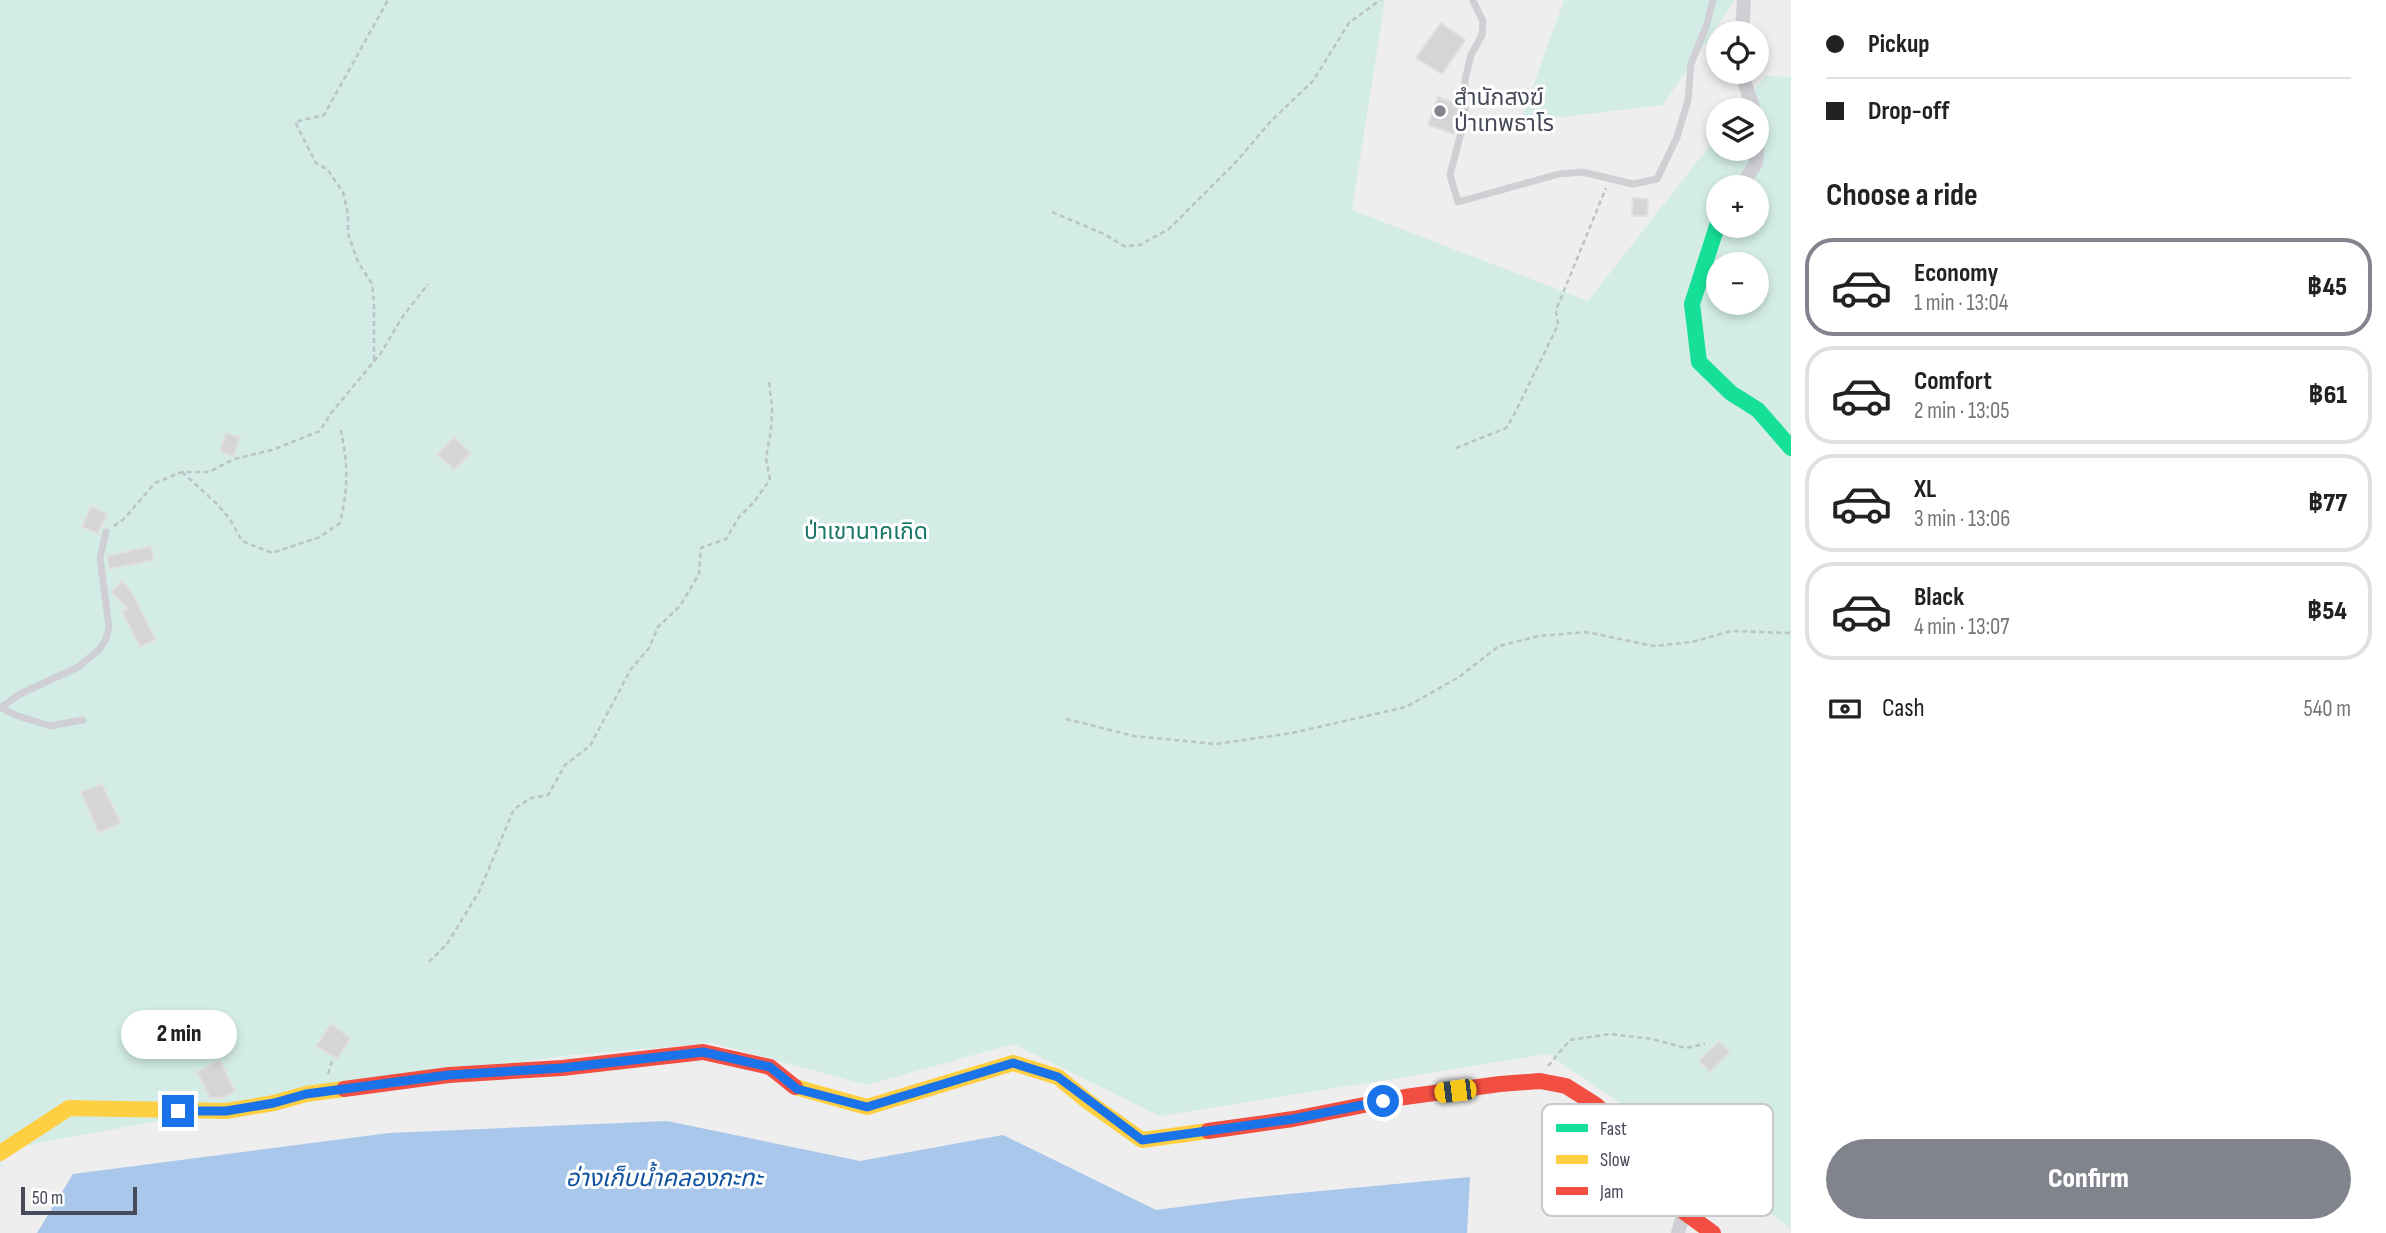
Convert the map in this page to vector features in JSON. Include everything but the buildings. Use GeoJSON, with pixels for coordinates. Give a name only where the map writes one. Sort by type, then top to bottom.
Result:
{"type":"FeatureCollection","features":[{"type":"Feature","properties":{"kind":"street"},"geometry":{"type":"LineString","coordinates":[[1743,21],[1744,0]]}},
{"type":"Feature","properties":{"kind":"street"},"geometry":{"type":"LineString","coordinates":[[1711,238],[1692,304],[1699,362],[1731,393],[1758,410],[1791,448]]}},
{"type":"Feature","properties":{"kind":"street"},"geometry":{"type":"LineString","coordinates":[[0,1153],[69,1108],[226,1111],[274,1103],[306,1094],[449,1075],[562,1068],[703,1052],[770,1067],[797,1089],[867,1107],[1013,1063],[1058,1077],[1142,1140],[1293,1119],[1405,1097],[1500,1084],[1540,1081],[1566,1086],[1594,1104]]}},
{"type":"Feature","properties":{"kind":"street"},"geometry":{"type":"LineString","coordinates":[[1678,1233],[1683,1216]]}},
{"type":"Feature","properties":{"kind":"street"},"geometry":{"type":"LineString","coordinates":[[1690,1216],[1713,1233]]}},
{"type":"Feature","properties":{"kind":"lane"},"geometry":{"type":"LineString","coordinates":[[1473,1],[1483,22],[1482,35],[1471,55],[1465,80],[1465,117],[1451,175],[1458,202],[1559,174],[1582,172],[1633,184],[1657,179],[1676,137],[1688,100],[1691,64],[1707,24],[1713,0]]}},
{"type":"Feature","properties":{"kind":"lane"},"geometry":{"type":"LineString","coordinates":[[83,719],[50,726],[15,715],[0,707],[20,694],[78,667],[99,650],[106,639],[109,627],[100,558],[106,533]]}},
{"type":"Feature","properties":{"kind":"path"},"geometry":{"type":"LineString","coordinates":[[374,360],[372,284],[358,261],[348,234],[348,214],[343,192],[327,169],[316,163],[295,122],[324,115],[388,0]]}},
{"type":"Feature","properties":{"kind":"path"},"geometry":{"type":"LineString","coordinates":[[1052,212],[1104,234],[1124,246],[1140,244],[1168,229],[1313,81],[1349,23],[1380,0]]}},
{"type":"Feature","properties":{"kind":"path"},"geometry":{"type":"LineString","coordinates":[[1456,448],[1506,428],[1513,417],[1558,325],[1556,310],[1609,178]]}},
{"type":"Feature","properties":{"kind":"path"},"geometry":{"type":"LineString","coordinates":[[106,533],[125,518],[155,483],[182,472],[209,472],[234,459],[272,450],[320,431],[428,284]]}},
{"type":"Feature","properties":{"kind":"path"},"geometry":{"type":"LineString","coordinates":[[429,962],[447,944],[479,892],[514,809],[531,799],[548,795],[565,765],[590,746],[631,669],[649,648],[658,627],[680,606],[699,574],[701,548],[726,539],[738,517],[753,503],[770,480],[766,458],[772,407],[769,382]]}},
{"type":"Feature","properties":{"kind":"path"},"geometry":{"type":"LineString","coordinates":[[182,472],[217,504],[230,519],[242,541],[272,553],[320,537],[340,523],[346,498],[348,464],[340,426]]}},
{"type":"Feature","properties":{"kind":"path"},"geometry":{"type":"LineString","coordinates":[[1066,719],[1134,736],[1216,744],[1292,733],[1406,707],[1459,677],[1499,646],[1539,636],[1586,632],[1653,646],[1692,642],[1731,631],[1791,633]]}},
{"type":"Feature","properties":{"kind":"path"},"geometry":{"type":"LineString","coordinates":[[1550,1083],[1548,1064],[1570,1040],[1610,1034],[1652,1039],[1685,1048],[1705,1044]]}},
{"type":"Feature","properties":{"kind":"green space","name":"ป่าเขานาคเกิด"},"geometry":{"type":"Polygon","coordinates":[[[0,0],[1385,0],[1352,210],[1588,301],[1706,150],[1706,161],[1769,161],[1769,98],[1748,98],[1759,84],[1769,84],[1769,76],[1791,77],[1791,1229],[1773,1216],[1773,1104],[1622,1104],[1548,1054],[1160,1116],[1013,1044],[867,1085],[712,1043],[564,1056],[306,1094],[5,1149],[0,1168],[0,0]]]}},
{"type":"Feature","properties":{"kind":"green space"},"geometry":{"type":"Polygon","coordinates":[[[1564,0],[1735,0],[1721,21],[1706,21],[1706,42],[1663,105],[1520,122],[1564,0]]]}},
{"type":"Feature","properties":{"kind":"water","name":"อ่างเก็บน้ำคลองกะทะ"},"geometry":{"type":"Polygon","coordinates":[[[667,1121],[860,1161],[1003,1135],[1156,1210],[1247,1198],[1470,1177],[1467,1233],[37,1233],[73,1174],[389,1133],[667,1121]]]}},
{"type":"Feature","properties":{"kind":"traffic: fast"},"geometry":{"type":"LineString","coordinates":[[1713,238],[1692,304],[1699,362],[1731,393],[1758,410],[1791,448]]}},
{"type":"Feature","properties":{"kind":"traffic: slow"},"geometry":{"type":"LineString","coordinates":[[795,1087],[867,1107],[1013,1063],[1058,1077],[1142,1140],[1208,1131]]}},
{"type":"Feature","properties":{"kind":"traffic: slow"},"geometry":{"type":"LineString","coordinates":[[0,1153],[69,1108],[226,1111],[344,1089]]}},
{"type":"Feature","properties":{"kind":"traffic: jam"},"geometry":{"type":"LineString","coordinates":[[344,1089],[449,1075],[562,1068],[703,1052],[770,1067],[795,1087]]}},
{"type":"Feature","properties":{"kind":"traffic: jam"},"geometry":{"type":"LineString","coordinates":[[1208,1131],[1293,1119],[1405,1097],[1540,1081],[1566,1086],[1594,1104]]}},
{"type":"Feature","properties":{"kind":"traffic: jam"},"geometry":{"type":"LineString","coordinates":[[1690,1216],[1713,1233]]}},
{"type":"Feature","properties":{"kind":"place","name":"สำนักสงฆ์ ป่าเทพธาโร"},"geometry":{"type":"Point","coordinates":[1440,111]}},
{"type":"Feature","properties":{"kind":"route"},"geometry":{"type":"LineString","coordinates":[[178,1111],[226,1111],[274,1103],[306,1094],[449,1075],[562,1068],[703,1052],[770,1067],[797,1089],[867,1107],[1013,1063],[1058,1077],[1142,1140],[1293,1119],[1383,1101]]}}]}
